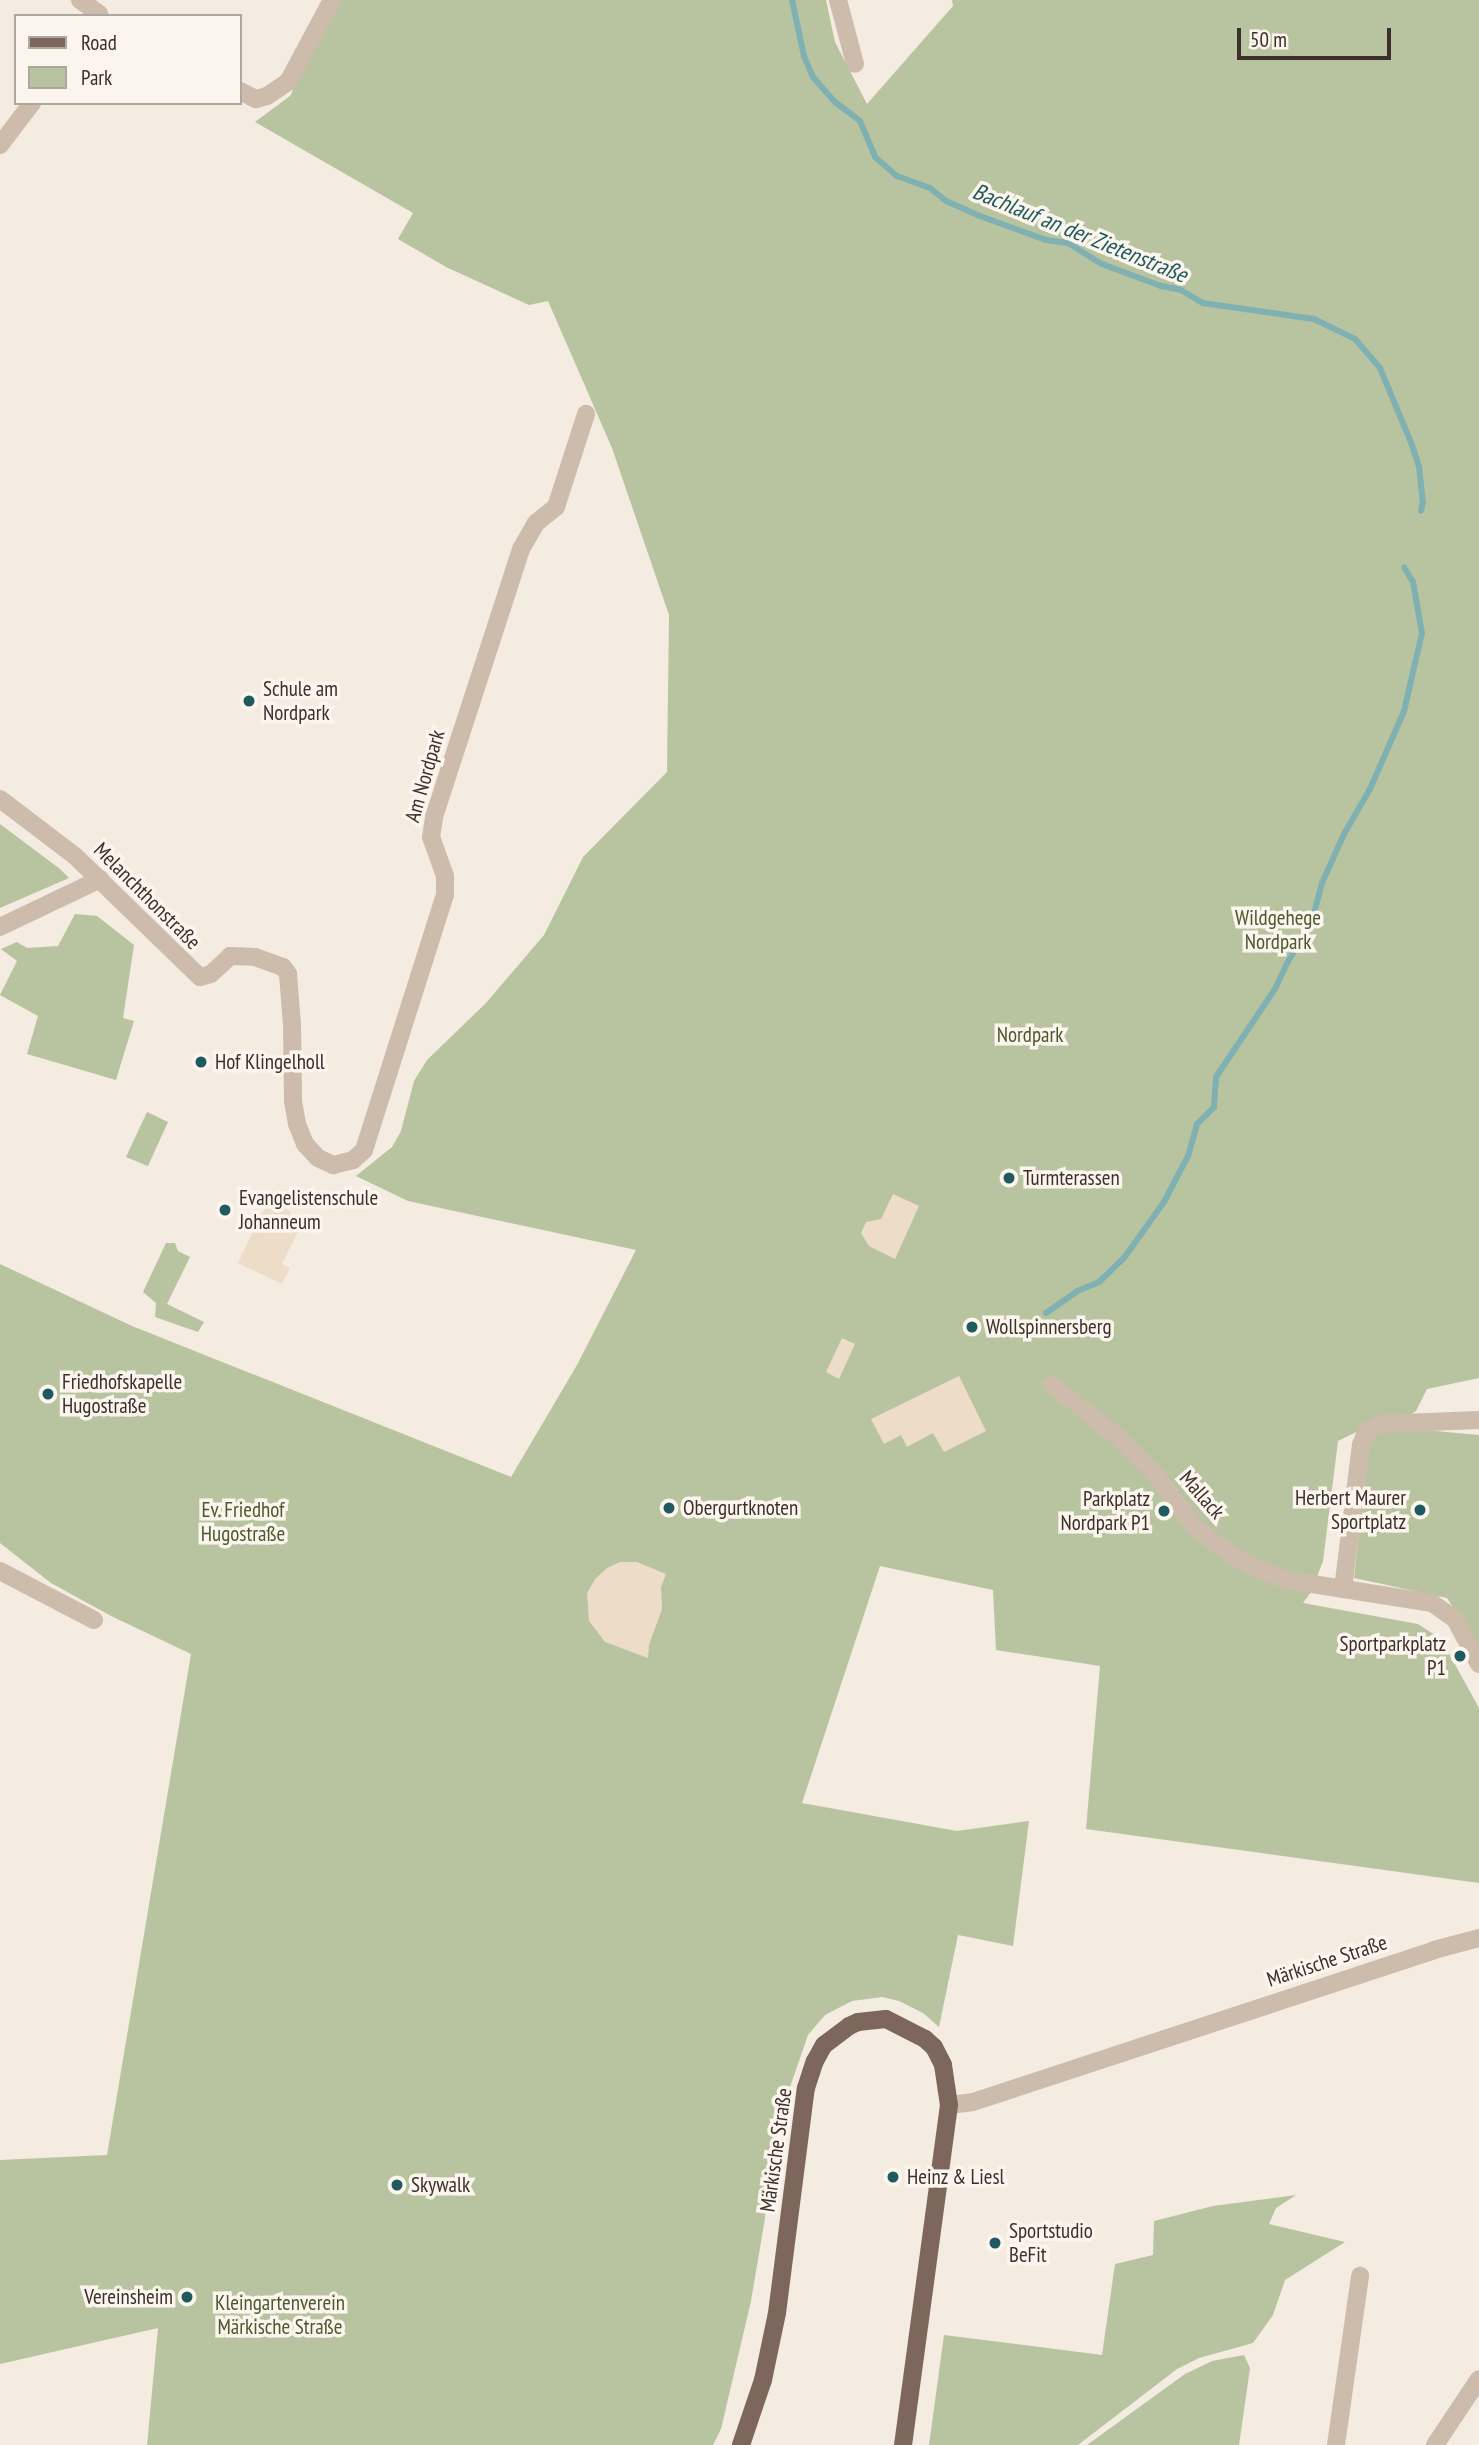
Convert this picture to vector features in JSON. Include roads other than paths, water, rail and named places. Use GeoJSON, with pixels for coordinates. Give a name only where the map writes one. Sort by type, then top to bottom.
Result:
{"type":"FeatureCollection","features":[{"type":"Feature","properties":{"kind":"main road","name":"Märkische Straße"},"geometry":{"type":"LineString","coordinates":[[741,2445],[763,2380],[777,2313],[806,2088],[815,2061],[824,2045],[858,2022],[886,2019],[899,2023],[925,2039],[939,2055],[949,2105],[903,2445]]}},
{"type":"Feature","properties":{"kind":"street"},"geometry":{"type":"LineString","coordinates":[[80,0],[101,11]]}},
{"type":"Feature","properties":{"kind":"street"},"geometry":{"type":"LineString","coordinates":[[242,92],[256,99],[267,96],[288,82],[332,0]]}},
{"type":"Feature","properties":{"kind":"street"},"geometry":{"type":"LineString","coordinates":[[838,0],[855,64]]}},
{"type":"Feature","properties":{"kind":"street"},"geometry":{"type":"LineString","coordinates":[[0,145],[30,105]]}},
{"type":"Feature","properties":{"kind":"street","name":"Am Nordpark"},"geometry":{"type":"LineString","coordinates":[[353,1160],[364,1150],[445,895],[445,876],[432,837],[434,817],[521,549],[536,523],[556,507],[586,414]]}},
{"type":"Feature","properties":{"kind":"street","name":"Melanchthonstraße"},"geometry":{"type":"LineString","coordinates":[[0,799],[75,856],[192,972],[201,977],[211,974],[230,956],[255,957],[283,967],[288,974],[293,1101],[297,1124],[305,1144],[318,1158],[334,1165],[353,1160]]}},
{"type":"Feature","properties":{"kind":"street"},"geometry":{"type":"LineString","coordinates":[[0,927],[100,880]]}},
{"type":"Feature","properties":{"kind":"street","name":"Mallack"},"geometry":{"type":"LineString","coordinates":[[1052,1385],[1119,1438],[1154,1474],[1196,1528],[1230,1554],[1253,1567],[1286,1580],[1432,1603],[1455,1619],[1479,1664]]}},
{"type":"Feature","properties":{"kind":"street"},"geometry":{"type":"LineString","coordinates":[[1343,1589],[1361,1446],[1366,1432],[1379,1424],[1479,1420]]}},
{"type":"Feature","properties":{"kind":"street"},"geometry":{"type":"LineString","coordinates":[[0,1571],[94,1620]]}},
{"type":"Feature","properties":{"kind":"street","name":"Märkische Straße"},"geometry":{"type":"LineString","coordinates":[[949,2105],[972,2102],[1434,1950],[1479,1938]]}},
{"type":"Feature","properties":{"kind":"street"},"geometry":{"type":"LineString","coordinates":[[1336,2445],[1360,2276]]}},
{"type":"Feature","properties":{"kind":"street"},"geometry":{"type":"LineString","coordinates":[[1435,2445],[1479,2379]]}},
{"type":"Feature","properties":{"kind":"waterway","name":"Bachlauf an der Zietenstraße"},"geometry":{"type":"LineString","coordinates":[[792,0],[804,56],[813,77],[835,102],[860,121],[875,157],[897,176],[930,188],[946,201],[980,216],[1046,240],[1068,243],[1102,264],[1161,286],[1181,290],[1203,303],[1314,319],[1355,339],[1380,368],[1412,445],[1419,466],[1423,502],[1421,511]]}},
{"type":"Feature","properties":{"kind":"waterway","name":"Bachlauf an der Zietenstraße"},"geometry":{"type":"LineString","coordinates":[[1046,1313],[1077,1291],[1099,1282],[1124,1258],[1164,1202],[1188,1156],[1197,1124],[1214,1107],[1216,1077],[1275,989],[1287,963],[1311,925],[1322,883],[1344,834],[1370,789],[1404,711],[1422,633],[1413,582],[1404,567]]}},
{"type":"Feature","properties":{"kind":"place","name":"Schule am Nordpark"},"geometry":{"type":"Point","coordinates":[249,701]}},
{"type":"Feature","properties":{"kind":"place","name":"Hof Klingelholl"},"geometry":{"type":"Point","coordinates":[201,1062]}},
{"type":"Feature","properties":{"kind":"place","name":"Turmterassen"},"geometry":{"type":"Point","coordinates":[1009,1178]}},
{"type":"Feature","properties":{"kind":"place","name":"Evangelistenschule Johanneum"},"geometry":{"type":"Point","coordinates":[225,1210]}},
{"type":"Feature","properties":{"kind":"place","name":"Wollspinnersberg"},"geometry":{"type":"Point","coordinates":[972,1327]}},
{"type":"Feature","properties":{"kind":"place","name":"Friedhofskapelle Hugostraße"},"geometry":{"type":"Point","coordinates":[48,1394]}},
{"type":"Feature","properties":{"kind":"place","name":"Obergurtknoten"},"geometry":{"type":"Point","coordinates":[669,1508]}},
{"type":"Feature","properties":{"kind":"place","name":"Herbert Maurer Sportplatz"},"geometry":{"type":"Point","coordinates":[1420,1510]}},
{"type":"Feature","properties":{"kind":"place","name":"Parkplatz Nordpark P1"},"geometry":{"type":"Point","coordinates":[1164,1511]}},
{"type":"Feature","properties":{"kind":"place","name":"Sportparkplatz P1"},"geometry":{"type":"Point","coordinates":[1460,1656]}},
{"type":"Feature","properties":{"kind":"place","name":"Heinz & Liesl"},"geometry":{"type":"Point","coordinates":[893,2177]}},
{"type":"Feature","properties":{"kind":"place","name":"Skywalk"},"geometry":{"type":"Point","coordinates":[397,2185]}},
{"type":"Feature","properties":{"kind":"place","name":"Sportstudio BeFit"},"geometry":{"type":"Point","coordinates":[995,2243]}},
{"type":"Feature","properties":{"kind":"place","name":"Vereinsheim"},"geometry":{"type":"Point","coordinates":[187,2297]}},
{"type":"Feature","properties":{"kind":"park label","name":"Wildgehege Nordpark"},"geometry":{"type":"Point","coordinates":[1278,930]}},
{"type":"Feature","properties":{"kind":"park label","name":"Nordpark"},"geometry":{"type":"Point","coordinates":[1030,1035]}},
{"type":"Feature","properties":{"kind":"park label","name":"Ev. Friedhof Hugostraße"},"geometry":{"type":"Point","coordinates":[243,1522]}},
{"type":"Feature","properties":{"kind":"park label","name":"Kleingartenverein Märkische Straße"},"geometry":{"type":"Point","coordinates":[280,2315]}}]}
